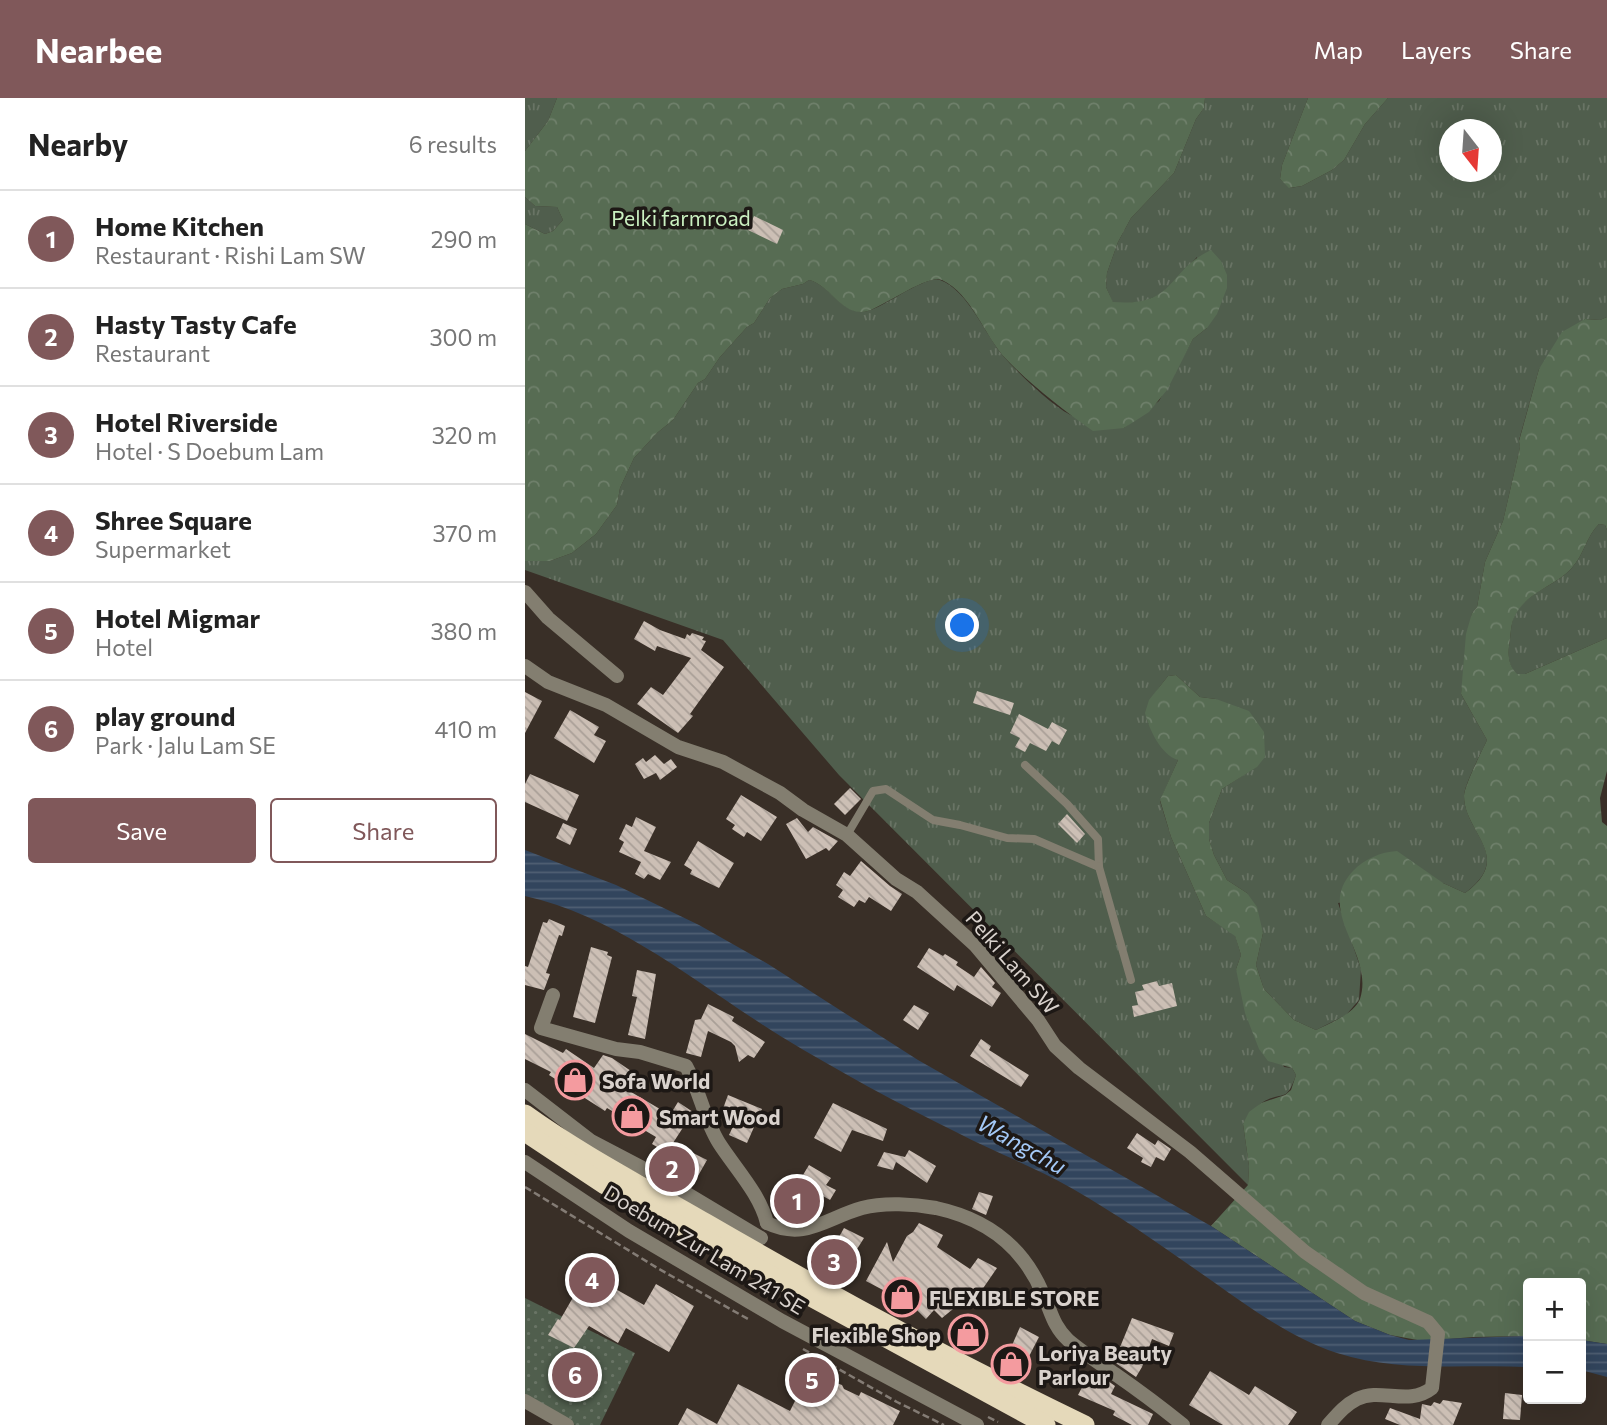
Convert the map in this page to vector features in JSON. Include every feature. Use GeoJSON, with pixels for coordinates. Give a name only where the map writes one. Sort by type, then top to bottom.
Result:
{"type":"FeatureCollection","features":[{"type":"Feature","properties":{"kind":"highway"},"geometry":{"type":"LineString","coordinates":[[525,1114],[611,1168],[761,1246],[910,1336],[1085,1425]]}},
{"type":"Feature","properties":{"kind":"highway"},"geometry":{"type":"LineString","coordinates":[[525,1132],[605,1185],[1045,1425]]}},
{"type":"Feature","properties":{"kind":"street"},"geometry":{"type":"LineString","coordinates":[[525,592],[548,618],[617,676]]}},
{"type":"Feature","properties":{"kind":"street","name":"Pelki Lam SW"},"geometry":{"type":"LineString","coordinates":[[525,666],[548,682],[606,705],[678,747],[723,762],[780,793],[803,810],[847,835],[975,945],[1038,1020],[1055,1046],[1079,1068],[1190,1153],[1305,1252],[1364,1293],[1428,1322],[1438,1334],[1431,1388],[1415,1396],[1359,1398],[1341,1410],[1328,1425]]}},
{"type":"Feature","properties":{"kind":"street"},"geometry":{"type":"LineString","coordinates":[[525,1090],[591,1141],[654,1174],[761,1246],[767,1223],[762,1206],[719,1144],[706,1119],[687,1066],[541,1028],[553,995]]}},
{"type":"Feature","properties":{"kind":"street","name":"Doebum Zur Lam 241 SE"},"geometry":{"type":"LineString","coordinates":[[525,1162],[629,1231],[782,1321],[977,1425]]}},
{"type":"Feature","properties":{"kind":"street"},"geometry":{"type":"LineString","coordinates":[[767,1223],[782,1230],[809,1229],[865,1207],[897,1205],[936,1209],[974,1220],[1005,1238],[1029,1265],[1053,1322],[1069,1341],[1183,1425]]}},
{"type":"Feature","properties":{"kind":"street"},"geometry":{"type":"LineString","coordinates":[[525,1401],[567,1425]]}},
{"type":"Feature","properties":{"kind":"lane"},"geometry":{"type":"LineString","coordinates":[[1025,765],[1067,804],[1098,839],[1099,867],[1131,980]]}},
{"type":"Feature","properties":{"kind":"lane"},"geometry":{"type":"LineString","coordinates":[[847,835],[873,791],[887,789],[933,820],[1007,838],[1034,839],[1099,867]]}},
{"type":"Feature","properties":{"kind":"green space"},"geometry":{"type":"Polygon","coordinates":[[[525,98],[557,98],[548,121],[525,151],[525,98]]]}},
{"type":"Feature","properties":{"kind":"green space","name":"Pelki farmroad"},"geometry":{"type":"Polygon","coordinates":[[[557,98],[1205,98],[1204,108],[1196,119],[1174,173],[1131,218],[1118,242],[1107,273],[1106,287],[1113,302],[1149,299],[1169,286],[1196,258],[1211,250],[1221,261],[1227,275],[1227,288],[1217,314],[1207,328],[1193,339],[1167,390],[1149,412],[1124,428],[1093,431],[1048,397],[1006,359],[962,295],[942,280],[927,282],[875,308],[859,312],[844,306],[824,288],[809,280],[782,289],[770,298],[754,323],[747,327],[720,357],[705,379],[698,383],[673,420],[634,458],[620,488],[617,505],[596,534],[572,553],[550,561],[525,561],[525,224],[545,234],[553,231],[563,220],[557,207],[535,206],[525,197],[525,151],[548,121],[557,98]]]}},
{"type":"Feature","properties":{"kind":"green space"},"geometry":{"type":"Polygon","coordinates":[[[1205,98],[1308,98],[1282,165],[1280,179],[1290,188],[1302,186],[1332,170],[1344,160],[1365,124],[1388,98],[1607,98],[1607,317],[1600,320],[1585,319],[1539,369],[1519,440],[1520,447],[1503,521],[1485,562],[1477,607],[1472,613],[1461,694],[1487,740],[1464,796],[1466,809],[1487,856],[1486,867],[1479,880],[1465,893],[1443,883],[1338,903],[1361,969],[1359,1000],[1346,1015],[1316,1030],[1294,1020],[1264,989],[1256,965],[1263,933],[1247,893],[1227,880],[1209,839],[1209,823],[1222,789],[1256,767],[1216,699],[1200,697],[1176,675],[1168,676],[1150,702],[1147,720],[1178,760],[1160,801],[1171,837],[1206,916],[1235,935],[1241,955],[1236,969],[1284,1067],[1292,1068],[1296,1075],[1287,1093],[1260,1104],[1243,1124],[1249,1166],[1248,1185],[839,775],[723,640],[525,570],[525,561],[550,561],[572,553],[596,534],[617,505],[620,488],[634,458],[673,420],[698,383],[705,379],[720,357],[747,327],[754,323],[770,298],[782,289],[809,280],[817,283],[850,309],[868,311],[925,282],[940,280],[959,293],[1004,357],[1047,398],[1073,416],[1124,428],[1159,401],[1193,339],[1207,328],[1197,257],[1170,286],[1153,298],[1113,303],[1106,287],[1107,273],[1118,242],[1131,218],[1174,173],[1196,119],[1204,108],[1205,98]]]}},
{"type":"Feature","properties":{"kind":"green space"},"geometry":{"type":"Polygon","coordinates":[[[1308,98],[1388,98],[1365,124],[1344,160],[1332,170],[1302,186],[1289,188],[1280,179],[1282,165],[1308,98]]]}},
{"type":"Feature","properties":{"kind":"green space"},"geometry":{"type":"Polygon","coordinates":[[[525,197],[535,206],[557,207],[563,220],[553,231],[545,234],[525,224],[525,197]]]}},
{"type":"Feature","properties":{"kind":"green space"},"geometry":{"type":"Polygon","coordinates":[[[1607,317],[1607,530],[1605,525],[1599,524],[1571,569],[1532,596],[1519,609],[1512,623],[1509,653],[1510,662],[1517,674],[1525,674],[1607,638],[1607,771],[1600,798],[1602,822],[1607,826],[1607,1344],[1586,1341],[1586,1278],[1523,1278],[1523,1336],[1423,1341],[1390,1335],[1355,1321],[1211,1226],[1248,1185],[1249,1166],[1243,1124],[1249,1112],[1261,1103],[1285,1095],[1291,1090],[1296,1075],[1292,1068],[1268,1061],[1259,1049],[1245,1013],[1236,969],[1241,955],[1235,936],[1206,916],[1171,837],[1160,800],[1178,760],[1161,747],[1145,713],[1149,700],[1168,676],[1176,675],[1200,697],[1216,699],[1249,711],[1264,732],[1265,757],[1257,767],[1222,789],[1209,823],[1209,839],[1227,880],[1247,893],[1257,907],[1263,933],[1256,965],[1264,989],[1294,1020],[1316,1030],[1347,1014],[1360,999],[1362,982],[1360,965],[1342,917],[1340,902],[1343,886],[1353,871],[1373,857],[1397,851],[1443,883],[1465,893],[1479,880],[1486,868],[1487,856],[1466,809],[1464,796],[1487,740],[1461,694],[1466,634],[1472,613],[1477,607],[1485,562],[1503,521],[1520,447],[1519,441],[1539,369],[1562,332],[1585,319],[1600,320],[1607,317]]]}},
{"type":"Feature","properties":{"kind":"green space"},"geometry":{"type":"Polygon","coordinates":[[[1599,524],[1605,525],[1607,530],[1607,638],[1525,674],[1516,674],[1511,666],[1509,653],[1514,617],[1532,596],[1571,569],[1599,524]]]}},
{"type":"Feature","properties":{"kind":"green space"},"geometry":{"type":"Polygon","coordinates":[[[525,1298],[635,1353],[600,1425],[575,1425],[525,1396],[525,1298]]]}},
{"type":"Feature","properties":{"kind":"water","name":"Wangchu"},"geometry":{"type":"Polygon","coordinates":[[[525,850],[616,885],[699,925],[768,964],[918,1060],[1211,1226],[1355,1321],[1409,1340],[1523,1336],[1523,1367],[1384,1363],[1337,1353],[1304,1340],[1258,1313],[1145,1234],[1073,1189],[934,1121],[846,1074],[782,1037],[627,937],[560,906],[525,896],[525,850]]]}},
{"type":"Feature","properties":{"kind":"water"},"geometry":{"type":"Polygon","coordinates":[[[1586,1341],[1607,1344],[1607,1377],[1586,1371],[1586,1341]]]}},
{"type":"Feature","properties":{"kind":"building"},"geometry":{"type":"Polygon","coordinates":[[[754,216],[783,230],[777,244],[748,230],[754,216]]]}},
{"type":"Feature","properties":{"kind":"building"},"geometry":{"type":"Polygon","coordinates":[[[644,621],[685,639],[687,634],[690,636],[692,633],[704,637],[702,640],[706,641],[701,650],[724,667],[690,714],[693,716],[678,733],[637,704],[651,687],[663,695],[691,658],[657,646],[655,651],[634,639],[644,621]]]}},
{"type":"Feature","properties":{"kind":"building"},"geometry":{"type":"Polygon","coordinates":[[[977,691],[1014,703],[1010,715],[973,703],[977,691]]]}},
{"type":"Feature","properties":{"kind":"building"},"geometry":{"type":"Polygon","coordinates":[[[525,692],[542,701],[525,733],[525,692]]]}},
{"type":"Feature","properties":{"kind":"building"},"geometry":{"type":"Polygon","coordinates":[[[570,710],[599,727],[594,735],[606,741],[594,763],[554,738],[570,710]]]}},
{"type":"Feature","properties":{"kind":"building"},"geometry":{"type":"Polygon","coordinates":[[[1019,714],[1048,729],[1052,722],[1067,730],[1059,745],[1052,741],[1046,751],[1030,743],[1025,752],[1015,747],[1020,738],[1010,733],[1019,714]]]}},
{"type":"Feature","properties":{"kind":"building"},"geometry":{"type":"Polygon","coordinates":[[[655,755],[664,764],[671,759],[677,767],[660,780],[656,773],[644,779],[635,764],[643,758],[646,762],[655,755]]]}},
{"type":"Feature","properties":{"kind":"building"},"geometry":{"type":"Polygon","coordinates":[[[530,774],[579,795],[567,821],[525,802],[525,784],[530,774]]]}},
{"type":"Feature","properties":{"kind":"building"},"geometry":{"type":"Polygon","coordinates":[[[850,788],[861,799],[845,815],[834,804],[850,788]]]}},
{"type":"Feature","properties":{"kind":"building"},"geometry":{"type":"Polygon","coordinates":[[[741,795],[777,817],[761,841],[747,832],[744,837],[732,829],[735,825],[726,819],[741,795]]]}},
{"type":"Feature","properties":{"kind":"building"},"geometry":{"type":"Polygon","coordinates":[[[1067,814],[1085,834],[1077,843],[1058,824],[1067,814]]]}},
{"type":"Feature","properties":{"kind":"building"},"geometry":{"type":"Polygon","coordinates":[[[636,817],[656,827],[644,851],[671,862],[660,880],[648,874],[644,879],[635,874],[641,862],[619,852],[624,842],[619,839],[626,824],[632,827],[636,817]]]}},
{"type":"Feature","properties":{"kind":"building"},"geometry":{"type":"Polygon","coordinates":[[[797,818],[808,832],[813,827],[838,841],[829,851],[826,848],[806,859],[786,824],[797,818]]]}},
{"type":"Feature","properties":{"kind":"building"},"geometry":{"type":"Polygon","coordinates":[[[563,823],[577,829],[570,845],[556,838],[563,823]]]}},
{"type":"Feature","properties":{"kind":"building"},"geometry":{"type":"Polygon","coordinates":[[[698,841],[734,863],[719,888],[690,874],[692,870],[684,865],[698,841]]]}},
{"type":"Feature","properties":{"kind":"building"},"geometry":{"type":"Polygon","coordinates":[[[861,861],[902,894],[891,911],[869,897],[865,903],[859,900],[854,907],[838,897],[843,890],[836,885],[844,872],[850,876],[861,861]]]}},
{"type":"Feature","properties":{"kind":"building"},"geometry":{"type":"Polygon","coordinates":[[[549,919],[565,926],[562,936],[559,935],[546,973],[550,974],[544,990],[525,985],[525,966],[528,967],[543,922],[547,923],[549,919]]]}},
{"type":"Feature","properties":{"kind":"building"},"geometry":{"type":"Polygon","coordinates":[[[591,947],[608,952],[607,955],[612,957],[595,1023],[573,1017],[591,947]]]}},
{"type":"Feature","properties":{"kind":"building"},"geometry":{"type":"Polygon","coordinates":[[[929,948],[958,962],[956,965],[974,977],[981,967],[995,983],[992,987],[1001,993],[992,1007],[957,985],[954,991],[917,967],[929,948]]]}},
{"type":"Feature","properties":{"kind":"building"},"geometry":{"type":"Polygon","coordinates":[[[637,970],[656,974],[645,1039],[628,1035],[637,997],[632,996],[637,970]]]}},
{"type":"Feature","properties":{"kind":"building"},"geometry":{"type":"Polygon","coordinates":[[[1157,981],[1159,986],[1172,983],[1177,1006],[1134,1017],[1132,1006],[1138,1005],[1135,992],[1144,990],[1142,985],[1157,981]]]}},
{"type":"Feature","properties":{"kind":"building"},"geometry":{"type":"Polygon","coordinates":[[[708,1004],[734,1017],[732,1021],[765,1042],[754,1058],[748,1055],[739,1062],[735,1046],[731,1042],[708,1031],[701,1057],[686,1053],[695,1020],[701,1019],[708,1004]]]}},
{"type":"Feature","properties":{"kind":"building"},"geometry":{"type":"Polygon","coordinates":[[[914,1005],[929,1013],[918,1030],[903,1020],[914,1005]]]}},
{"type":"Feature","properties":{"kind":"building"},"geometry":{"type":"Polygon","coordinates":[[[525,1034],[563,1053],[566,1049],[594,1068],[603,1055],[612,1058],[631,1071],[621,1086],[670,1115],[678,1102],[693,1112],[673,1143],[707,1160],[694,1183],[666,1170],[674,1157],[652,1144],[656,1137],[607,1108],[605,1111],[549,1075],[551,1072],[525,1059],[525,1034]]]}},
{"type":"Feature","properties":{"kind":"building"},"geometry":{"type":"Polygon","coordinates":[[[981,1039],[991,1046],[989,1050],[1029,1075],[1021,1087],[970,1056],[981,1039]]]}},
{"type":"Feature","properties":{"kind":"building"},"geometry":{"type":"Polygon","coordinates":[[[728,1095],[762,1109],[747,1143],[729,1135],[736,1120],[721,1114],[728,1095]]]}},
{"type":"Feature","properties":{"kind":"building"},"geometry":{"type":"Polygon","coordinates":[[[833,1103],[887,1129],[883,1141],[852,1130],[841,1152],[814,1138],[833,1103]]]}},
{"type":"Feature","properties":{"kind":"building"},"geometry":{"type":"Polygon","coordinates":[[[1137,1133],[1155,1145],[1158,1140],[1171,1149],[1164,1161],[1156,1157],[1151,1167],[1141,1162],[1143,1158],[1127,1148],[1137,1133]]]}},
{"type":"Feature","properties":{"kind":"building"},"geometry":{"type":"Polygon","coordinates":[[[909,1150],[936,1166],[927,1183],[896,1162],[893,1170],[877,1166],[884,1152],[905,1157],[909,1150]]]}},
{"type":"Feature","properties":{"kind":"building"},"geometry":{"type":"Polygon","coordinates":[[[809,1165],[831,1178],[826,1185],[836,1190],[830,1200],[823,1196],[809,1218],[786,1203],[809,1165]]]}},
{"type":"Feature","properties":{"kind":"building"},"geometry":{"type":"Polygon","coordinates":[[[979,1192],[993,1196],[986,1215],[972,1209],[979,1192]]]}},
{"type":"Feature","properties":{"kind":"building"},"geometry":{"type":"Polygon","coordinates":[[[919,1223],[943,1235],[937,1247],[970,1269],[978,1258],[997,1268],[975,1300],[969,1296],[942,1318],[934,1310],[926,1319],[913,1306],[866,1281],[887,1242],[893,1262],[907,1236],[919,1223]]]}},
{"type":"Feature","properties":{"kind":"building"},"geometry":{"type":"Polygon","coordinates":[[[844,1228],[864,1238],[842,1273],[824,1264],[844,1228]]]}},
{"type":"Feature","properties":{"kind":"building"},"geometry":{"type":"Polygon","coordinates":[[[587,1273],[644,1305],[656,1284],[694,1306],[669,1352],[626,1328],[618,1343],[589,1326],[574,1348],[548,1335],[558,1319],[560,1320],[587,1273]]]}},
{"type":"Feature","properties":{"kind":"building"},"geometry":{"type":"Polygon","coordinates":[[[1132,1318],[1174,1333],[1169,1346],[1152,1339],[1136,1377],[1107,1357],[1112,1348],[1118,1352],[1132,1318]]]}},
{"type":"Feature","properties":{"kind":"building"},"geometry":{"type":"Polygon","coordinates":[[[1020,1327],[1039,1337],[1023,1368],[1006,1359],[1020,1327]]]}},
{"type":"Feature","properties":{"kind":"building"},"geometry":{"type":"Polygon","coordinates":[[[810,1371],[815,1374],[819,1372],[825,1379],[842,1385],[844,1389],[859,1396],[861,1392],[900,1411],[893,1425],[678,1425],[687,1408],[717,1424],[738,1384],[790,1411],[810,1371]]]}},
{"type":"Feature","properties":{"kind":"building"},"geometry":{"type":"Polygon","coordinates":[[[1210,1371],[1249,1395],[1255,1386],[1297,1412],[1288,1425],[1223,1425],[1189,1405],[1210,1371]]]}},
{"type":"Feature","properties":{"kind":"building"},"geometry":{"type":"Polygon","coordinates":[[[1097,1373],[1115,1386],[1111,1394],[1153,1414],[1148,1425],[1132,1425],[1113,1415],[1115,1411],[1078,1395],[1089,1374],[1095,1377],[1097,1373]]]}},
{"type":"Feature","properties":{"kind":"building"},"geometry":{"type":"Polygon","coordinates":[[[1505,1393],[1522,1395],[1520,1420],[1503,1419],[1505,1393]]]}},
{"type":"Feature","properties":{"kind":"building"},"geometry":{"type":"Polygon","coordinates":[[[1443,1400],[1462,1403],[1453,1425],[1400,1425],[1385,1419],[1390,1408],[1420,1419],[1422,1404],[1431,1406],[1434,1402],[1440,1404],[1443,1400]]]}},
{"type":"Feature","properties":{"kind":"place","name":"Sofa World"},"geometry":{"type":"Point","coordinates":[575,1080]}},
{"type":"Feature","properties":{"kind":"place","name":"Smart Wood"},"geometry":{"type":"Point","coordinates":[632,1116]}},
{"type":"Feature","properties":{"kind":"place","name":"Hasty Tasty Cafe"},"geometry":{"type":"Point","coordinates":[672,1169]}},
{"type":"Feature","properties":{"kind":"place","name":"Home Kitchen"},"geometry":{"type":"Point","coordinates":[797,1201]}},
{"type":"Feature","properties":{"kind":"place","name":"Hotel Riverside"},"geometry":{"type":"Point","coordinates":[834,1262]}},
{"type":"Feature","properties":{"kind":"place","name":"Shree Square"},"geometry":{"type":"Point","coordinates":[592,1280]}},
{"type":"Feature","properties":{"kind":"place","name":"FLEXIBLE STORE"},"geometry":{"type":"Point","coordinates":[902,1297]}},
{"type":"Feature","properties":{"kind":"place","name":"Flexible Shop"},"geometry":{"type":"Point","coordinates":[968,1334]}},
{"type":"Feature","properties":{"kind":"place","name":"Loriya Beauty Parlour"},"geometry":{"type":"Point","coordinates":[1011,1364]}},
{"type":"Feature","properties":{"kind":"place","name":"play ground"},"geometry":{"type":"Point","coordinates":[575,1375]}},
{"type":"Feature","properties":{"kind":"place","name":"Hotel Migmar"},"geometry":{"type":"Point","coordinates":[812,1380]}}]}
